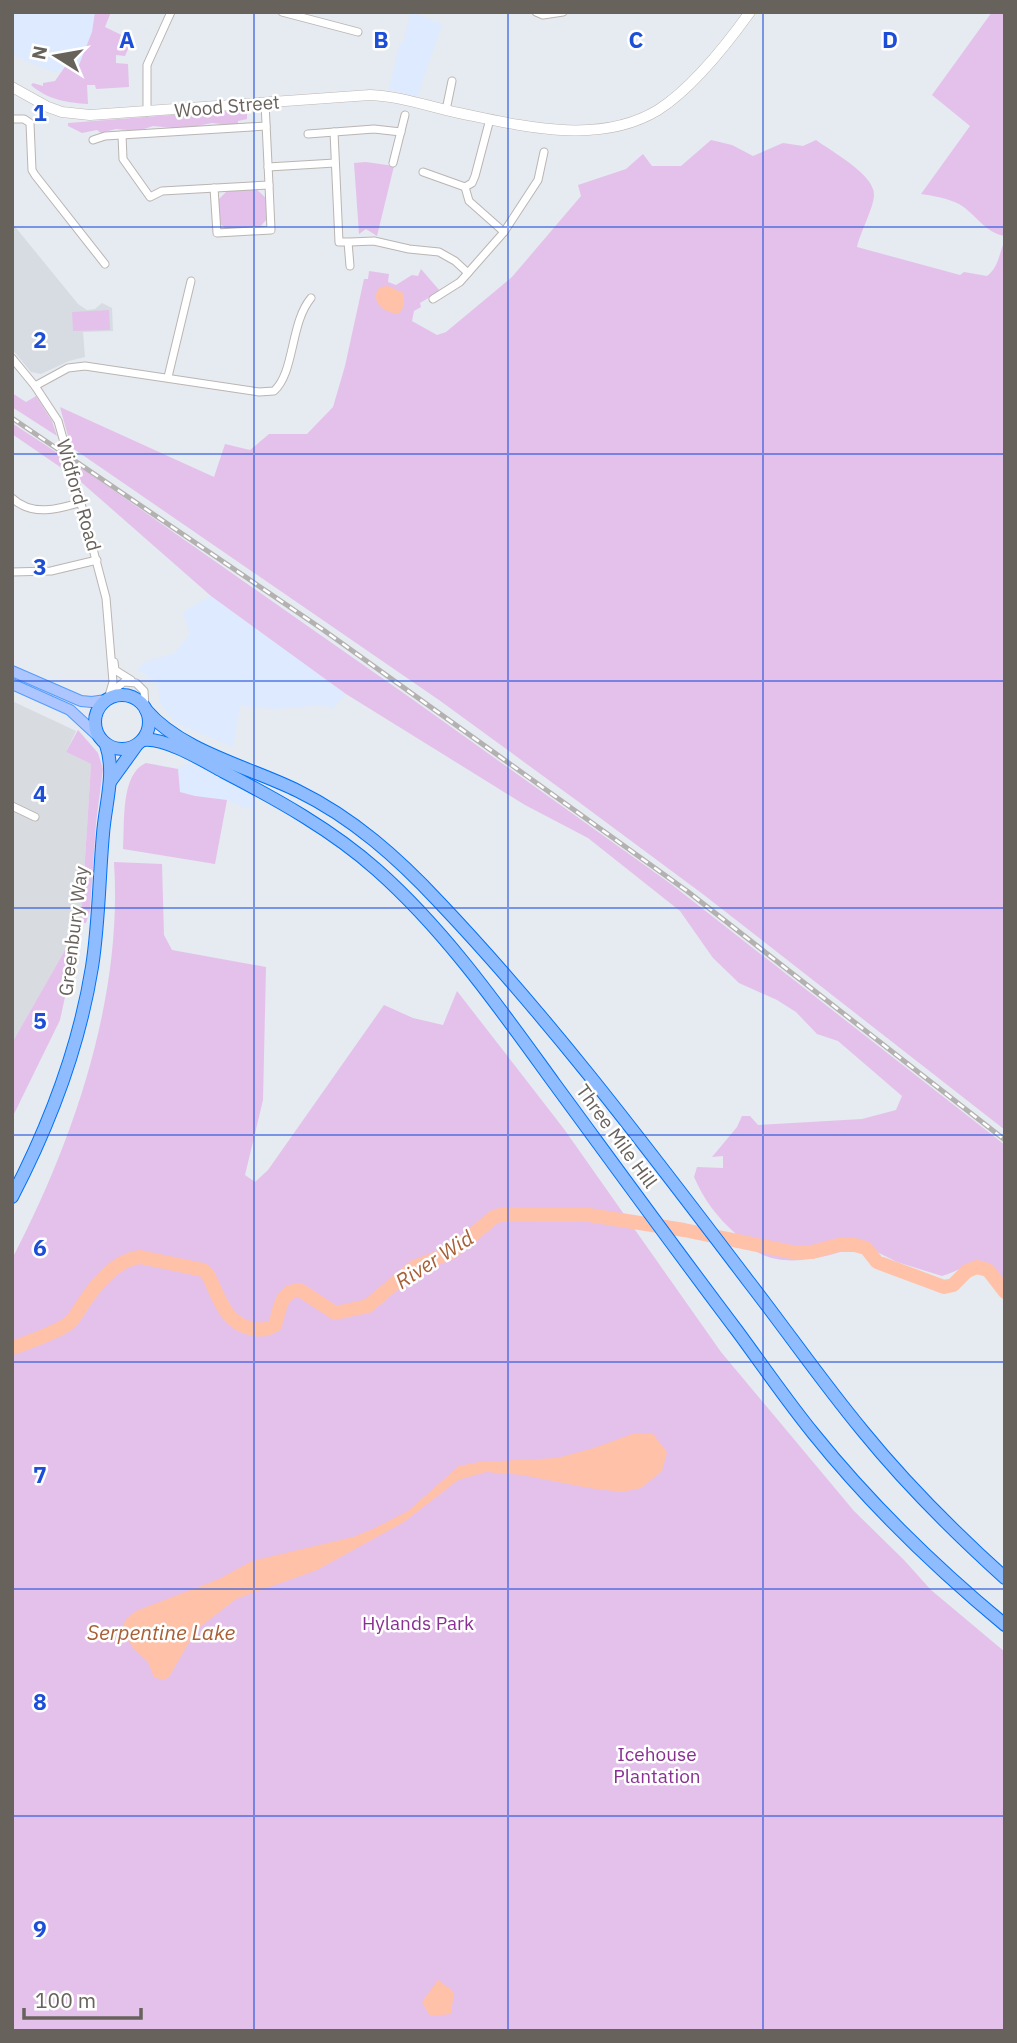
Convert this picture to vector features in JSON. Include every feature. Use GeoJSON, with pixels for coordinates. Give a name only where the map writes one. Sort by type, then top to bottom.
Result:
{"type":"FeatureCollection","features":[{"type":"Feature","properties":{"kind":"highway"},"geometry":{"type":"LineString","coordinates":[[127,696],[145,709],[149,723],[139,743],[121,750],[102,741],[95,718],[99,707],[108,697],[127,696]]}},
{"type":"Feature","properties":{"kind":"highway","name":"Three Mile Hill"},"geometry":{"type":"LineString","coordinates":[[145,709],[154,720],[187,741],[325,805],[386,850],[439,902],[597,1082],[871,1441],[1005,1578]]}},
{"type":"Feature","properties":{"kind":"highway","name":"Three Mile Hill"},"geometry":{"type":"LineString","coordinates":[[139,743],[155,740],[166,744],[252,787],[313,822],[376,869],[430,925],[471,974],[793,1408],[850,1477],[951,1580],[1005,1625]]}},
{"type":"Feature","properties":{"kind":"highway","name":"Greenbury Way"},"geometry":{"type":"LineString","coordinates":[[12,1197],[55,1103],[82,1014],[96,940],[104,817],[110,782],[110,759],[102,741]]}},
{"type":"Feature","properties":{"kind":"highway","name":"Greenbury Way"},"geometry":{"type":"LineString","coordinates":[[110,782],[139,743]]}},
{"type":"Feature","properties":{"kind":"main road","name":"Wood Street"},"geometry":{"type":"LineString","coordinates":[[12,87],[62,112],[90,115],[378,95],[541,128],[573,130],[623,125],[642,118],[672,100],[714,57],[750,12]]}},
{"type":"Feature","properties":{"kind":"main road"},"geometry":{"type":"LineString","coordinates":[[12,671],[81,701],[92,702],[108,697]]}},
{"type":"Feature","properties":{"kind":"main road"},"geometry":{"type":"LineString","coordinates":[[12,684],[70,710],[102,741]]}},
{"type":"Feature","properties":{"kind":"street"},"geometry":{"type":"LineString","coordinates":[[147,112],[147,65],[171,12]]}},
{"type":"Feature","properties":{"kind":"street"},"geometry":{"type":"LineString","coordinates":[[282,12],[358,32]]}},
{"type":"Feature","properties":{"kind":"street"},"geometry":{"type":"LineString","coordinates":[[536,12],[543,15],[562,13]]}},
{"type":"Feature","properties":{"kind":"street"},"geometry":{"type":"LineString","coordinates":[[446,110],[452,81]]}},
{"type":"Feature","properties":{"kind":"street"},"geometry":{"type":"LineString","coordinates":[[214,188],[217,233],[271,230],[265,103]]}},
{"type":"Feature","properties":{"kind":"street"},"geometry":{"type":"LineString","coordinates":[[393,163],[405,115]]}},
{"type":"Feature","properties":{"kind":"street"},"geometry":{"type":"LineString","coordinates":[[12,119],[24,119],[30,123],[32,170],[105,264]]}},
{"type":"Feature","properties":{"kind":"street"},"geometry":{"type":"LineString","coordinates":[[423,172],[465,187],[472,183],[490,119]]}},
{"type":"Feature","properties":{"kind":"street"},"geometry":{"type":"LineString","coordinates":[[93,140],[105,136],[266,126]]}},
{"type":"Feature","properties":{"kind":"street"},"geometry":{"type":"LineString","coordinates":[[308,134],[374,129],[401,132]]}},
{"type":"Feature","properties":{"kind":"street"},"geometry":{"type":"LineString","coordinates":[[334,132],[339,242],[348,242],[350,266]]}},
{"type":"Feature","properties":{"kind":"street"},"geometry":{"type":"LineString","coordinates":[[122,135],[123,159],[150,197],[162,191],[269,185]]}},
{"type":"Feature","properties":{"kind":"street"},"geometry":{"type":"LineString","coordinates":[[433,299],[452,288],[468,273],[504,232],[538,180],[544,152]]}},
{"type":"Feature","properties":{"kind":"street"},"geometry":{"type":"LineString","coordinates":[[268,167],[335,163]]}},
{"type":"Feature","properties":{"kind":"street"},"geometry":{"type":"LineString","coordinates":[[465,187],[469,201],[504,232]]}},
{"type":"Feature","properties":{"kind":"street"},"geometry":{"type":"LineString","coordinates":[[351,242],[374,241],[410,250],[439,252],[468,273]]}},
{"type":"Feature","properties":{"kind":"street"},"geometry":{"type":"LineString","coordinates":[[168,377],[191,281]]}},
{"type":"Feature","properties":{"kind":"street"},"geometry":{"type":"LineString","coordinates":[[35,386],[57,372],[76,366],[259,392],[274,391],[282,379],[300,313],[311,298]]}},
{"type":"Feature","properties":{"kind":"street","name":"Widford Road"},"geometry":{"type":"LineString","coordinates":[[12,358],[58,421],[82,502],[106,598],[113,682],[108,697]]}},
{"type":"Feature","properties":{"kind":"street"},"geometry":{"type":"LineString","coordinates":[[12,498],[27,509],[59,509],[82,502]]}},
{"type":"Feature","properties":{"kind":"street"},"geometry":{"type":"LineString","coordinates":[[12,572],[51,571],[97,560]]}},
{"type":"Feature","properties":{"kind":"street","name":"Widford Road"},"geometry":{"type":"LineString","coordinates":[[111,648],[115,670],[144,691],[145,709]]}},
{"type":"Feature","properties":{"kind":"street"},"geometry":{"type":"LineString","coordinates":[[108,697],[120,684],[132,681]]}},
{"type":"Feature","properties":{"kind":"street"},"geometry":{"type":"LineString","coordinates":[[12,806],[35,817]]}},
{"type":"Feature","properties":{"kind":"shaded area"},"geometry":{"type":"Polygon","coordinates":[[[12,12],[101,12],[81,67],[54,72],[12,55],[12,12]]]}},
{"type":"Feature","properties":{"kind":"shaded area"},"geometry":{"type":"Polygon","coordinates":[[[411,12],[442,24],[417,97],[389,89],[411,12]]]}},
{"type":"Feature","properties":{"kind":"shaded area"},"geometry":{"type":"Polygon","coordinates":[[[12,223],[78,304],[87,310],[95,309],[102,303],[112,308],[113,331],[83,332],[85,357],[41,374],[31,372],[12,349],[12,223]]]}},
{"type":"Feature","properties":{"kind":"shaded area"},"geometry":{"type":"Polygon","coordinates":[[[211,596],[346,694],[332,709],[325,705],[275,709],[240,706],[233,747],[176,723],[160,703],[158,684],[138,672],[139,668],[145,662],[175,653],[190,634],[183,612],[211,596]]]}},
{"type":"Feature","properties":{"kind":"shaded area"},"geometry":{"type":"Polygon","coordinates":[[[12,701],[76,731],[66,752],[91,764],[81,922],[12,1043],[12,701]]]}},
{"type":"Feature","properties":{"kind":"shaded area"},"geometry":{"type":"Polygon","coordinates":[[[186,764],[197,765],[253,795],[253,807],[246,808],[227,800],[179,792],[178,769],[186,764]]]}},
{"type":"Feature","properties":{"kind":"green space"},"geometry":{"type":"Polygon","coordinates":[[[95,12],[111,12],[105,27],[132,40],[125,56],[116,55],[116,63],[128,64],[129,87],[96,89],[95,85],[87,85],[88,104],[73,103],[43,94],[31,85],[33,83],[43,86],[43,83],[55,81],[69,61],[79,65],[92,32],[95,12]]]}},
{"type":"Feature","properties":{"kind":"green space"},"geometry":{"type":"Polygon","coordinates":[[[992,12],[1005,12],[1005,236],[986,227],[959,204],[921,194],[970,126],[932,95],[992,12]]]}},
{"type":"Feature","properties":{"kind":"green space"},"geometry":{"type":"Polygon","coordinates":[[[247,109],[247,119],[238,121],[238,126],[212,123],[183,129],[153,126],[138,131],[116,129],[101,133],[97,130],[82,133],[68,126],[68,123],[247,109]]]}},
{"type":"Feature","properties":{"kind":"green space"},"geometry":{"type":"Polygon","coordinates":[[[711,140],[732,145],[753,156],[783,143],[803,146],[816,140],[851,164],[867,180],[874,195],[857,247],[960,275],[964,272],[987,276],[996,264],[1005,240],[1005,1130],[704,895],[576,800],[439,700],[71,447],[60,407],[214,477],[225,444],[250,450],[269,434],[307,434],[333,407],[364,279],[368,279],[369,271],[389,274],[388,282],[396,285],[412,275],[418,276],[421,269],[440,291],[420,303],[421,307],[414,311],[412,321],[437,335],[446,332],[512,277],[581,196],[578,185],[626,169],[643,154],[652,166],[681,166],[711,140]]]}},
{"type":"Feature","properties":{"kind":"green space"},"geometry":{"type":"Polygon","coordinates":[[[354,163],[394,166],[377,236],[366,229],[359,234],[354,163]]]}},
{"type":"Feature","properties":{"kind":"green space"},"geometry":{"type":"Polygon","coordinates":[[[256,189],[266,198],[267,219],[259,228],[228,230],[219,223],[218,200],[227,191],[256,189]]]}},
{"type":"Feature","properties":{"kind":"green space"},"geometry":{"type":"Polygon","coordinates":[[[109,310],[110,330],[73,331],[72,312],[109,310]]]}},
{"type":"Feature","properties":{"kind":"green space"},"geometry":{"type":"Polygon","coordinates":[[[12,393],[26,402],[36,396],[52,421],[57,436],[12,407],[12,393]]]}},
{"type":"Feature","properties":{"kind":"green space"},"geometry":{"type":"Polygon","coordinates":[[[12,423],[62,456],[66,471],[12,434],[12,423]]]}},
{"type":"Feature","properties":{"kind":"green space"},"geometry":{"type":"Polygon","coordinates":[[[76,464],[671,884],[1005,1145],[1005,1282],[980,1263],[969,1264],[942,1276],[897,1262],[863,1245],[824,1256],[796,1260],[769,1257],[748,1246],[712,1208],[694,1177],[697,1167],[723,1168],[723,1156],[712,1157],[737,1127],[742,1116],[750,1116],[758,1125],[862,1119],[896,1110],[902,1096],[838,1041],[817,1034],[796,1012],[739,983],[713,958],[680,911],[588,838],[525,805],[346,694],[211,596],[81,482],[76,464]]]}},
{"type":"Feature","properties":{"kind":"green space"},"geometry":{"type":"Polygon","coordinates":[[[78,730],[98,753],[103,769],[90,911],[86,923],[81,923],[60,1020],[12,1118],[12,1043],[81,922],[91,764],[66,752],[78,730]]]}},
{"type":"Feature","properties":{"kind":"green space"},"geometry":{"type":"Polygon","coordinates":[[[146,763],[178,769],[180,792],[227,800],[215,864],[123,849],[128,788],[138,769],[146,763]]]}},
{"type":"Feature","properties":{"kind":"green space","name":"Hylands Park"},"geometry":{"type":"Polygon","coordinates":[[[114,862],[162,864],[164,935],[172,950],[266,967],[263,1100],[245,1175],[255,1182],[268,1170],[384,1005],[413,1018],[443,1025],[457,991],[564,1129],[721,1352],[854,1511],[931,1590],[1005,1652],[1005,2031],[12,2031],[12,1259],[55,1166],[90,1066],[111,964],[115,913],[114,862]]]}},
{"type":"Feature","properties":{"kind":"water"},"geometry":{"type":"Polygon","coordinates":[[[388,286],[403,293],[404,304],[399,313],[388,312],[377,301],[380,287],[388,286]]]}},
{"type":"Feature","properties":{"kind":"water","name":"Serpentine Lake"},"geometry":{"type":"Polygon","coordinates":[[[635,1433],[653,1434],[667,1452],[662,1471],[641,1488],[622,1492],[522,1475],[486,1472],[458,1480],[404,1522],[317,1570],[236,1599],[196,1630],[169,1677],[163,1680],[154,1677],[148,1662],[134,1649],[121,1630],[126,1619],[136,1611],[219,1579],[252,1561],[353,1537],[375,1528],[408,1511],[459,1466],[479,1462],[557,1458],[635,1433]]]}},
{"type":"Feature","properties":{"kind":"water"},"geometry":{"type":"Polygon","coordinates":[[[438,1980],[454,1992],[451,2014],[430,2016],[422,2002],[438,1980]]]}},
{"type":"Feature","properties":{"kind":"waterway","name":"River Wid"},"geometry":{"type":"LineString","coordinates":[[12,1348],[50,1334],[69,1323],[102,1280],[115,1267],[131,1259],[140,1257],[203,1270],[224,1308],[235,1321],[253,1329],[264,1329],[275,1325],[282,1302],[288,1293],[293,1291],[300,1290],[335,1313],[368,1306],[414,1267],[452,1252],[494,1217],[504,1214],[589,1215],[684,1230],[792,1252],[812,1252],[838,1245],[855,1245],[866,1248],[877,1262],[944,1287],[953,1285],[967,1271],[977,1267],[988,1270],[1005,1292]]}},
{"type":"Feature","properties":{"kind":"railway"},"geometry":{"type":"LineString","coordinates":[[12,418],[322,629],[687,891],[1005,1140]]}},
{"type":"Feature","properties":{"kind":"park label","name":"Icehouse Plantation"},"geometry":{"type":"Point","coordinates":[657,1765]}}]}
